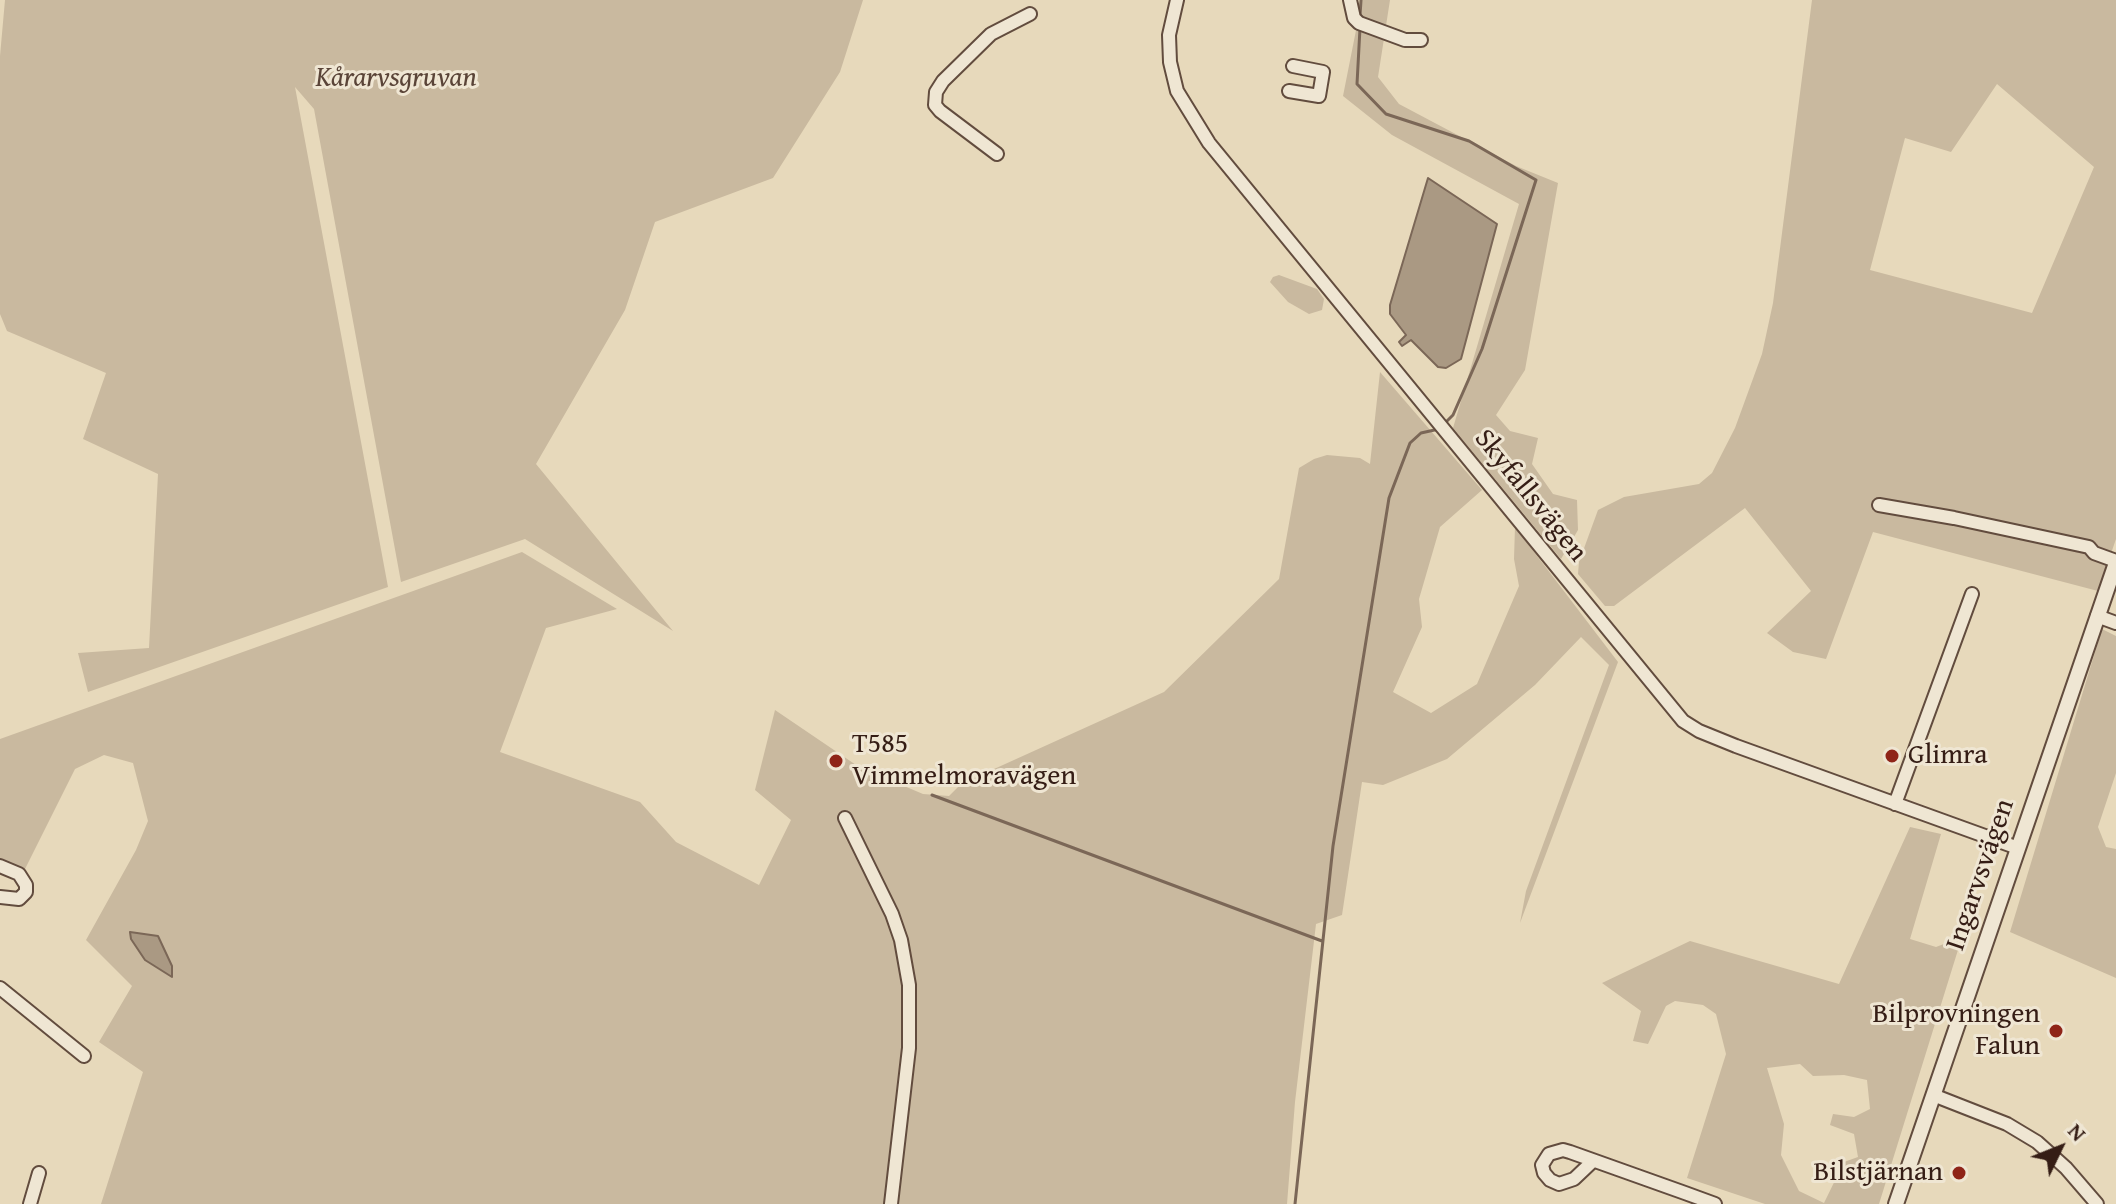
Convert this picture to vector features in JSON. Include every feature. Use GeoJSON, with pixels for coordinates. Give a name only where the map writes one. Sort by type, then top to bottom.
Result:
{"type":"FeatureCollection","features":[{"type":"Feature","properties":{"kind":"street","name":"Skyfallsvägen"},"geometry":{"type":"LineString","coordinates":[[1177,0],[1169,35],[1170,62],[1177,91],[1209,143],[1678,716],[1704,734],[2018,848]]}},
{"type":"Feature","properties":{"kind":"street"},"geometry":{"type":"LineString","coordinates":[[1350,0],[1354,18],[1359,23],[1405,40],[1421,40]]}},
{"type":"Feature","properties":{"kind":"street"},"geometry":{"type":"LineString","coordinates":[[997,154],[940,111],[935,105],[936,92],[943,81],[991,34],[1030,14]]}},
{"type":"Feature","properties":{"kind":"street"},"geometry":{"type":"LineString","coordinates":[[1289,91],[1319,96],[1323,72],[1293,66]]}},
{"type":"Feature","properties":{"kind":"street"},"geometry":{"type":"LineString","coordinates":[[1879,505],[2089,547],[2094,553],[2116,562]]}},
{"type":"Feature","properties":{"kind":"street","name":"Ingarvsvägen"},"geometry":{"type":"LineString","coordinates":[[1896,1204],[2116,562]]}},
{"type":"Feature","properties":{"kind":"street"},"geometry":{"type":"LineString","coordinates":[[1895,804],[1972,594]]}},
{"type":"Feature","properties":{"kind":"street"},"geometry":{"type":"LineString","coordinates":[[2097,616],[2116,623]]}},
{"type":"Feature","properties":{"kind":"street"},"geometry":{"type":"LineString","coordinates":[[845,818],[892,914],[901,940],[909,985],[909,1048],[891,1204]]}},
{"type":"Feature","properties":{"kind":"street"},"geometry":{"type":"LineString","coordinates":[[0,866],[19,874],[26,885],[26,892],[16,899],[0,897]]}},
{"type":"Feature","properties":{"kind":"street"},"geometry":{"type":"LineString","coordinates":[[0,988],[84,1056]]}},
{"type":"Feature","properties":{"kind":"street"},"geometry":{"type":"LineString","coordinates":[[1933,1095],[2007,1124],[2037,1142],[2066,1168],[2097,1204]]}},
{"type":"Feature","properties":{"kind":"street"},"geometry":{"type":"LineString","coordinates":[[1593,1161],[1715,1204]]}},
{"type":"Feature","properties":{"kind":"street"},"geometry":{"type":"LineString","coordinates":[[30,1204],[39,1173]]}},
{"type":"Feature","properties":{"kind":"green space","name":"Kårarvsgruvan"},"geometry":{"type":"Polygon","coordinates":[[[5,0],[863,0],[840,72],[773,178],[655,222],[625,310],[536,464],[673,631],[525,539],[401,582],[314,109],[295,87],[388,587],[88,692],[78,653],[149,648],[158,474],[83,439],[106,373],[7,331],[0,314],[0,56],[5,0]]]}},
{"type":"Feature","properties":{"kind":"green space"},"geometry":{"type":"Polygon","coordinates":[[[1362,0],[1390,0],[1378,77],[1399,104],[1516,166],[1558,183],[1525,370],[1496,415],[1510,431],[1538,438],[1532,464],[1553,494],[1577,500],[1578,530],[1561,559],[1453,428],[1519,204],[1392,135],[1343,96],[1362,0]]]}},
{"type":"Feature","properties":{"kind":"green space"},"geometry":{"type":"Polygon","coordinates":[[[1812,0],[2116,0],[2116,539],[2098,591],[1873,532],[1826,659],[1793,652],[1767,633],[1811,591],[1745,508],[1614,606],[1605,606],[1578,574],[1579,562],[1598,510],[1624,497],[1699,484],[1712,473],[1735,428],[1762,354],[1773,303],[1812,0]],[[1997,84],[1951,152],[1905,138],[1870,270],[2032,313],[2094,167],[1997,84]]]}},
{"type":"Feature","properties":{"kind":"green space"},"geometry":{"type":"Polygon","coordinates":[[[1279,275],[1317,289],[1324,299],[1322,310],[1309,314],[1288,302],[1270,282],[1279,275]]]}},
{"type":"Feature","properties":{"kind":"green space"},"geometry":{"type":"Polygon","coordinates":[[[1380,372],[1482,490],[1440,527],[1419,599],[1422,627],[1393,692],[1431,713],[1477,684],[1519,586],[1514,559],[1515,527],[1618,662],[1520,923],[1526,891],[1609,665],[1581,637],[1535,685],[1447,759],[1383,785],[1362,782],[1342,915],[1316,924],[1295,1102],[1287,1204],[101,1204],[143,1072],[99,1042],[132,986],[86,940],[136,850],[148,821],[133,763],[104,755],[75,769],[24,871],[0,866],[0,739],[522,552],[617,609],[546,628],[500,752],[640,802],[676,842],[759,885],[791,820],[755,790],[775,710],[859,767],[923,794],[949,796],[961,784],[1164,692],[1279,579],[1299,468],[1327,455],[1360,458],[1370,464],[1380,372]]]}},
{"type":"Feature","properties":{"kind":"green space"},"geometry":{"type":"Polygon","coordinates":[[[2102,629],[2116,636],[2116,773],[2098,827],[2106,847],[2116,849],[2116,978],[2010,932],[2102,629]]]}},
{"type":"Feature","properties":{"kind":"green space"},"geometry":{"type":"Polygon","coordinates":[[[1910,827],[1941,834],[1910,939],[1936,947],[1962,937],[1879,1204],[1765,1204],[1687,1178],[1726,1054],[1716,1014],[1703,1005],[1675,1001],[1666,1006],[1648,1044],[1633,1041],[1641,1011],[1602,983],[1690,941],[1839,984],[1910,827]],[[1800,1064],[1767,1068],[1784,1124],[1781,1155],[1799,1191],[1824,1203],[1844,1162],[1858,1157],[1854,1134],[1830,1125],[1833,1114],[1854,1117],[1870,1109],[1867,1080],[1844,1075],[1813,1076],[1800,1064]]]}},
{"type":"Feature","properties":{"kind":"shaded area"},"geometry":{"type":"Polygon","coordinates":[[[1428,178],[1497,224],[1461,359],[1446,368],[1438,367],[1411,340],[1402,346],[1399,342],[1406,335],[1390,314],[1390,305],[1428,178]]]}},
{"type":"Feature","properties":{"kind":"shaded area"},"geometry":{"type":"Polygon","coordinates":[[[130,932],[158,936],[172,966],[172,977],[145,960],[131,939],[130,932]]]}},
{"type":"Feature","properties":{"kind":"waterway"},"geometry":{"type":"LineString","coordinates":[[1360,16],[1361,0]]}},
{"type":"Feature","properties":{"kind":"waterway"},"geometry":{"type":"LineString","coordinates":[[1360,28],[1357,84],[1386,114],[1469,141],[1536,180],[1482,349],[1453,415],[1444,424]]}},
{"type":"Feature","properties":{"kind":"waterway"},"geometry":{"type":"LineString","coordinates":[[1295,1204],[1333,846],[1389,498],[1410,443],[1421,433],[1439,429]]}},
{"type":"Feature","properties":{"kind":"waterway"},"geometry":{"type":"LineString","coordinates":[[932,795],[1322,941]]}},
{"type":"Feature","properties":{"kind":"place","name":"Glimra"},"geometry":{"type":"Point","coordinates":[1892,756]}},
{"type":"Feature","properties":{"kind":"place","name":"T585 Vimmelmoravägen"},"geometry":{"type":"Point","coordinates":[836,761]}},
{"type":"Feature","properties":{"kind":"place","name":"Bilprovningen Falun"},"geometry":{"type":"Point","coordinates":[2056,1031]}},
{"type":"Feature","properties":{"kind":"place","name":"Bilstjärnan"},"geometry":{"type":"Point","coordinates":[1959,1173]}}]}
